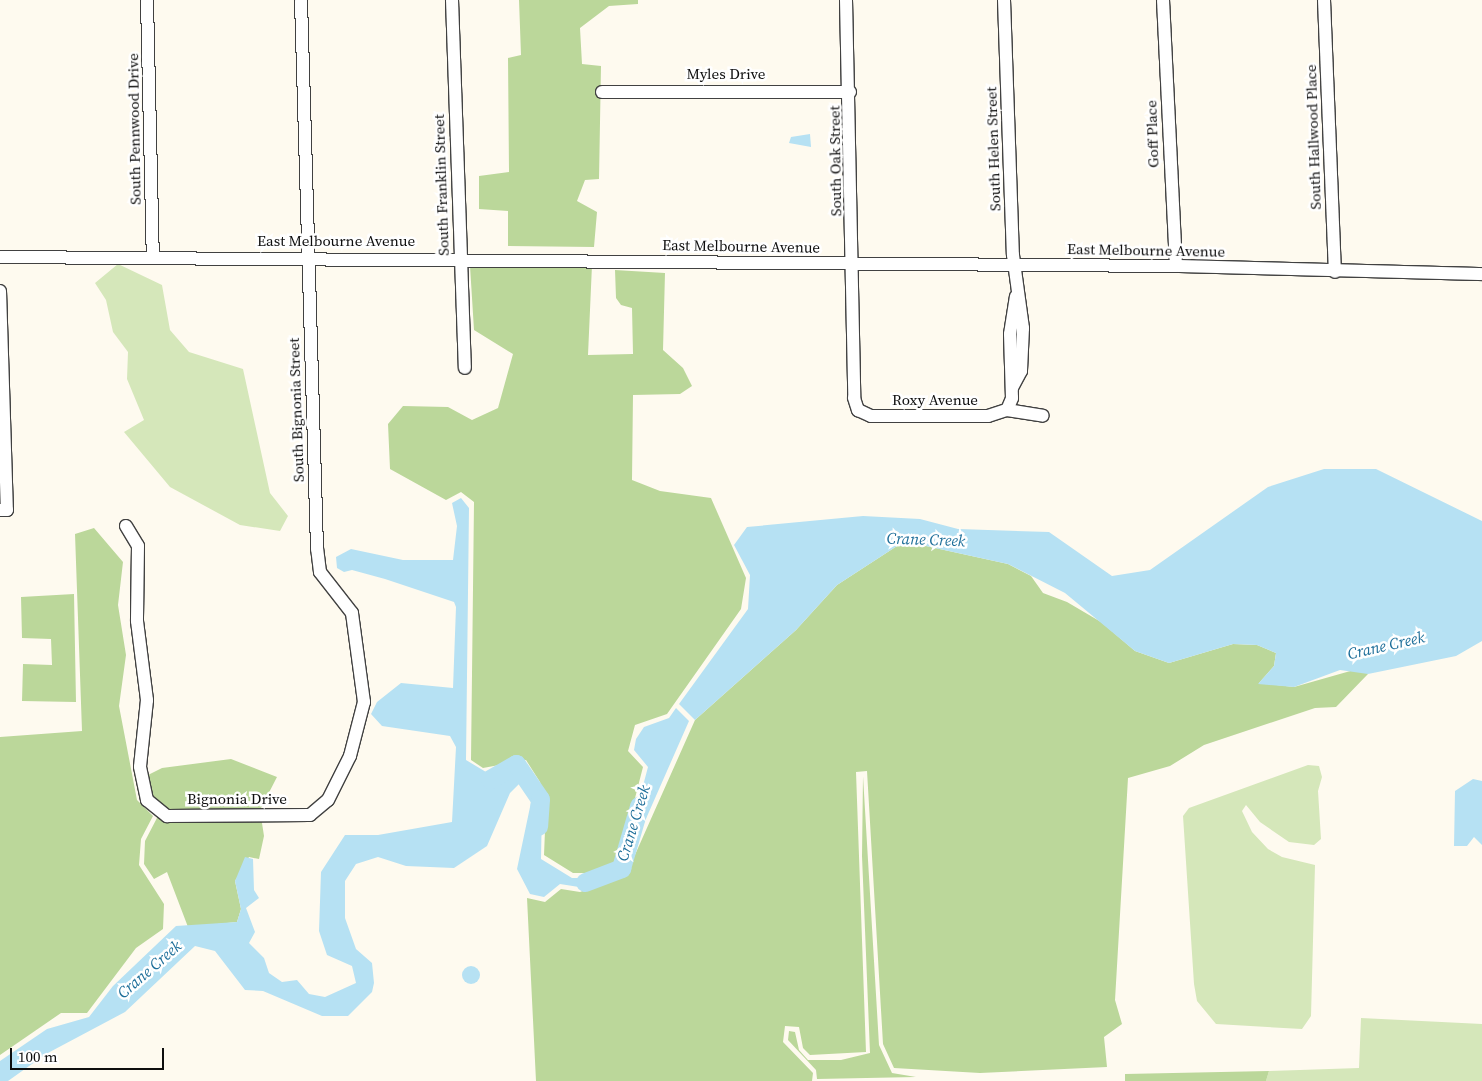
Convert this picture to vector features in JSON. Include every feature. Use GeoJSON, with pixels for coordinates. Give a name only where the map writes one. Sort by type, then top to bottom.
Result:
{"type":"FeatureCollection","features":[{"type":"Feature","properties":{"kind":"street","name":"South Pennwood Drive"},"geometry":{"type":"LineString","coordinates":[[147,0],[153,257]]}},
{"type":"Feature","properties":{"kind":"street","name":"South Bignonia Street"},"geometry":{"type":"LineString","coordinates":[[301,0],[317,550],[320,572],[352,613],[364,702],[356,739],[328,800]]}},
{"type":"Feature","properties":{"kind":"street","name":"South Franklin Street"},"geometry":{"type":"LineString","coordinates":[[452,0],[465,368]]}},
{"type":"Feature","properties":{"kind":"street","name":"South Oak Street"},"geometry":{"type":"LineString","coordinates":[[846,0],[850,92],[854,398],[858,410]]}},
{"type":"Feature","properties":{"kind":"street","name":"South Helen Street"},"geometry":{"type":"LineString","coordinates":[[1004,0],[1016,265],[1016,296],[1010,334],[1012,388],[1007,410]]}},
{"type":"Feature","properties":{"kind":"street","name":"Goff Place"},"geometry":{"type":"LineString","coordinates":[[1163,0],[1176,266]]}},
{"type":"Feature","properties":{"kind":"street","name":"South Hallwood Place"},"geometry":{"type":"LineString","coordinates":[[1324,0],[1335,272]]}},
{"type":"Feature","properties":{"kind":"street","name":"Myles Drive"},"geometry":{"type":"LineString","coordinates":[[602,92],[850,92]]}},
{"type":"Feature","properties":{"kind":"street","name":"East Melbourne Avenue"},"geometry":{"type":"LineString","coordinates":[[0,257],[460,258],[853,264],[1176,266],[1335,272],[1482,274]]}},
{"type":"Feature","properties":{"kind":"street"},"geometry":{"type":"LineString","coordinates":[[0,291],[3,510]]}},
{"type":"Feature","properties":{"kind":"street","name":"Roxy Avenue"},"geometry":{"type":"LineString","coordinates":[[858,410],[871,416],[988,416],[1007,410],[1042,416]]}},
{"type":"Feature","properties":{"kind":"street","name":"Bignonia Drive"},"geometry":{"type":"LineString","coordinates":[[126,526],[138,546],[137,621],[147,700],[140,767],[147,800],[167,816],[310,815],[328,800]]}},
{"type":"Feature","properties":{"kind":"green space"},"geometry":{"type":"Polygon","coordinates":[[[519,0],[638,0],[638,4],[609,6],[580,28],[582,64],[601,66],[599,179],[585,180],[577,201],[597,212],[594,247],[508,246],[508,211],[479,209],[479,176],[509,172],[508,58],[521,55],[519,0]]]}},
{"type":"Feature","properties":{"kind":"green space"},"geometry":{"type":"Polygon","coordinates":[[[118,264],[162,285],[170,330],[189,352],[243,369],[270,493],[288,516],[280,531],[240,525],[170,487],[124,432],[144,420],[127,379],[128,352],[113,332],[106,300],[95,283],[118,264]]]}},
{"type":"Feature","properties":{"kind":"green space"},"geometry":{"type":"Polygon","coordinates":[[[592,265],[588,355],[633,354],[632,308],[621,305],[616,298],[615,270],[665,273],[663,350],[683,368],[692,386],[680,394],[633,395],[632,480],[660,491],[711,498],[746,578],[741,609],[667,714],[635,725],[628,751],[643,767],[618,864],[593,873],[573,873],[544,855],[546,806],[540,782],[526,760],[483,768],[471,760],[474,502],[461,492],[446,500],[390,469],[388,424],[403,406],[448,407],[472,420],[498,408],[513,354],[474,330],[470,266],[592,265]]]}},
{"type":"Feature","properties":{"kind":"green space"},"geometry":{"type":"Polygon","coordinates":[[[94,528],[123,562],[118,605],[126,655],[119,706],[137,800],[153,816],[141,839],[139,865],[164,904],[163,929],[136,948],[87,1013],[61,1013],[0,1055],[0,737],[82,731],[75,534],[94,528]]]}},
{"type":"Feature","properties":{"kind":"green space"},"geometry":{"type":"Polygon","coordinates":[[[897,546],[926,546],[1008,564],[1031,576],[1043,593],[1067,602],[1101,622],[1135,651],[1169,663],[1233,644],[1257,645],[1276,653],[1274,666],[1259,683],[1294,687],[1368,666],[1368,674],[1336,707],[1315,708],[1204,745],[1170,766],[1128,778],[1115,1000],[1122,1024],[1104,1037],[1107,1067],[980,1073],[894,1068],[883,1044],[867,771],[856,772],[866,1052],[810,1055],[803,1048],[799,1027],[785,1026],[783,1042],[813,1073],[812,1081],[536,1081],[527,898],[545,902],[561,889],[580,892],[626,875],[695,720],[796,630],[837,585],[897,546]]]}},
{"type":"Feature","properties":{"kind":"green space"},"geometry":{"type":"Polygon","coordinates":[[[74,594],[76,702],[22,701],[23,664],[52,665],[51,639],[22,638],[21,597],[74,594]]]}},
{"type":"Feature","properties":{"kind":"green space"},"geometry":{"type":"Polygon","coordinates":[[[231,759],[277,777],[260,810],[264,836],[259,859],[249,857],[235,881],[241,909],[237,922],[188,927],[167,872],[154,879],[144,864],[145,841],[158,816],[138,780],[162,768],[231,759]]]}},
{"type":"Feature","properties":{"kind":"green space"},"geometry":{"type":"Polygon","coordinates":[[[1308,765],[1319,766],[1322,777],[1318,791],[1321,839],[1314,845],[1289,842],[1260,822],[1246,805],[1242,811],[1252,832],[1268,849],[1282,857],[1315,865],[1311,1016],[1302,1029],[1216,1024],[1197,1001],[1194,984],[1183,816],[1189,808],[1308,765]]]}},
{"type":"Feature","properties":{"kind":"green space"},"geometry":{"type":"Polygon","coordinates":[[[863,776],[879,1045],[892,1073],[916,1077],[817,1079],[816,1070],[788,1040],[789,1031],[795,1032],[799,1050],[808,1060],[841,1060],[870,1053],[862,856],[863,776]]]}},
{"type":"Feature","properties":{"kind":"green space"},"geometry":{"type":"Polygon","coordinates":[[[1361,1018],[1482,1024],[1482,1081],[1266,1081],[1269,1071],[1359,1068],[1361,1018]]]}},
{"type":"Feature","properties":{"kind":"green space"},"geometry":{"type":"Polygon","coordinates":[[[1269,1071],[1266,1081],[1125,1081],[1125,1074],[1269,1071]]]}},
{"type":"Feature","properties":{"kind":"water"},"geometry":{"type":"Polygon","coordinates":[[[810,134],[811,147],[789,143],[791,137],[810,134]]]}},
{"type":"Feature","properties":{"kind":"water"},"geometry":{"type":"Polygon","coordinates":[[[1324,469],[1376,469],[1482,521],[1482,641],[1456,656],[1368,674],[1340,670],[1294,687],[1258,684],[1274,666],[1276,653],[1257,645],[1233,644],[1169,663],[1135,651],[1065,593],[1008,564],[926,546],[897,546],[837,585],[796,630],[695,720],[679,704],[748,609],[750,575],[734,545],[747,527],[863,516],[920,519],[958,529],[1049,532],[1112,576],[1150,570],[1268,487],[1324,469]]]}},
{"type":"Feature","properties":{"kind":"water"},"geometry":{"type":"Polygon","coordinates":[[[461,498],[469,508],[466,760],[491,775],[502,768],[524,765],[536,784],[542,806],[541,859],[572,878],[595,878],[621,868],[648,767],[634,750],[636,739],[644,727],[669,718],[676,708],[689,721],[623,871],[579,887],[560,884],[544,897],[530,894],[517,869],[534,788],[520,783],[510,793],[487,846],[454,868],[406,866],[378,857],[356,864],[345,881],[345,918],[356,949],[372,963],[374,983],[372,992],[348,1016],[322,1016],[263,991],[245,990],[215,951],[195,946],[125,1012],[46,1054],[8,1081],[0,1081],[0,1061],[47,1029],[89,1017],[113,986],[176,926],[237,922],[241,909],[235,881],[245,857],[253,859],[254,890],[259,898],[246,908],[255,932],[249,943],[264,958],[269,973],[282,982],[297,980],[309,994],[325,997],[356,983],[352,966],[327,955],[319,931],[321,872],[345,835],[378,835],[452,822],[456,747],[450,736],[382,726],[371,714],[377,702],[401,683],[453,688],[456,607],[454,602],[385,579],[352,570],[344,572],[337,568],[336,557],[351,549],[403,560],[453,560],[457,526],[452,503],[461,498]]]}},
{"type":"Feature","properties":{"kind":"water"},"geometry":{"type":"Polygon","coordinates":[[[1473,779],[1482,781],[1482,845],[1474,837],[1467,846],[1454,846],[1455,791],[1473,779]]]}},
{"type":"Feature","properties":{"kind":"water"},"geometry":{"type":"Polygon","coordinates":[[[471,966],[477,969],[480,975],[477,981],[471,984],[465,981],[462,975],[465,969],[471,966]]]}},
{"type":"Feature","properties":{"kind":"waterway","name":"Crane Creek"},"geometry":{"type":"LineString","coordinates":[[490,779],[516,764],[540,799],[538,826]]}},
{"type":"Feature","properties":{"kind":"waterway","name":"Crane Creek"},"geometry":{"type":"LineString","coordinates":[[585,882],[621,868],[639,806]]}}]}
